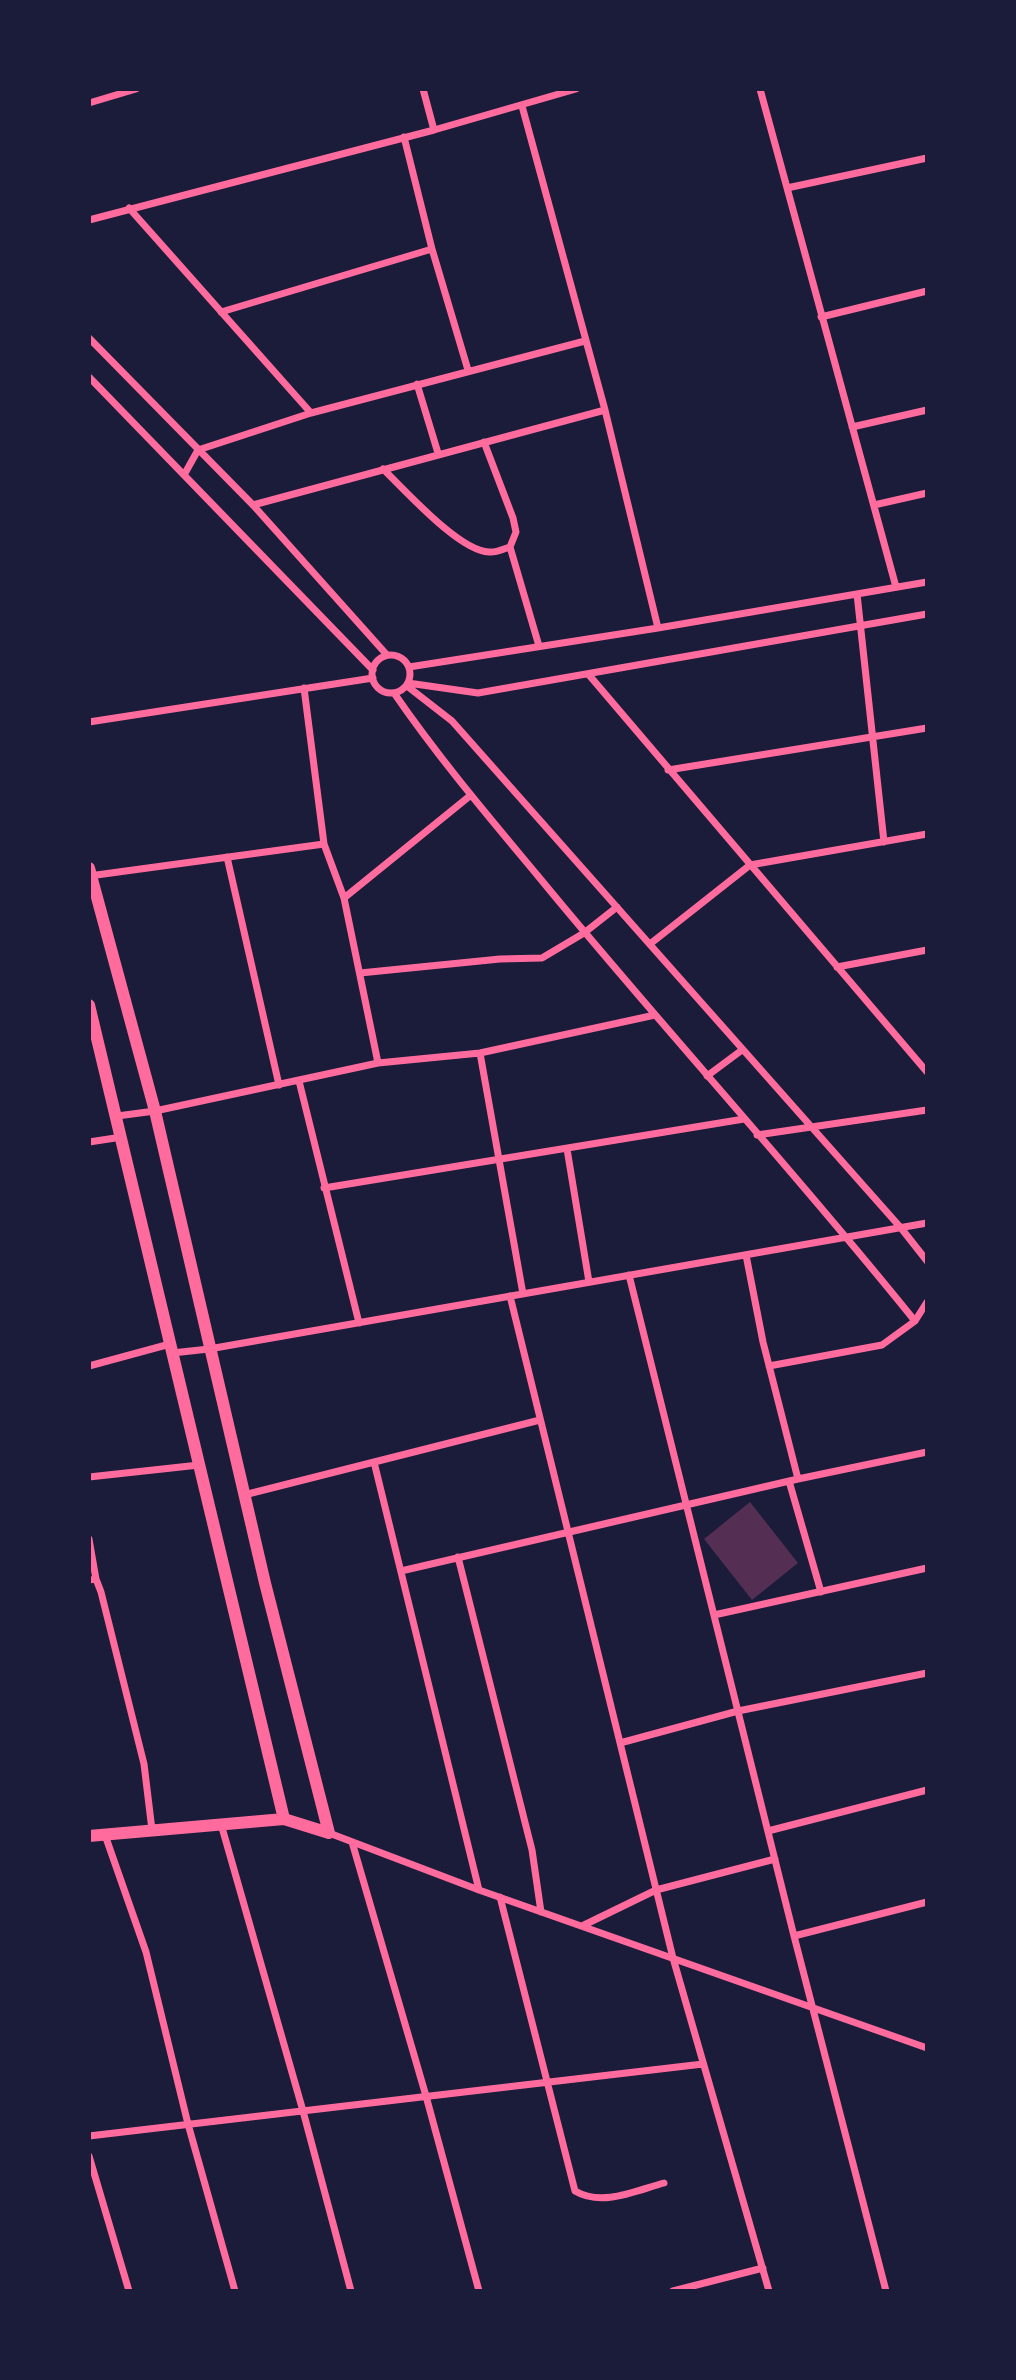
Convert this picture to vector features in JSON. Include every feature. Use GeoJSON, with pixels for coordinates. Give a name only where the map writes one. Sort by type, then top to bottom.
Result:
{"type":"FeatureCollection","features":[{"type":"Feature","properties":{"kind":"street"},"geometry":{"type":"LineString","coordinates":[[89,103],[136,89]]}},
{"type":"Feature","properties":{"kind":"street"},"geometry":{"type":"LineString","coordinates":[[423,89],[433,130]]}},
{"type":"Feature","properties":{"kind":"street"},"geometry":{"type":"LineString","coordinates":[[89,220],[433,130],[576,89]]}},
{"type":"Feature","properties":{"kind":"street"},"geometry":{"type":"LineString","coordinates":[[760,89],[896,587]]}},
{"type":"Feature","properties":{"kind":"street"},"geometry":{"type":"LineString","coordinates":[[522,106],[605,410],[658,628]]}},
{"type":"Feature","properties":{"kind":"street"},"geometry":{"type":"LineString","coordinates":[[404,137],[432,249],[468,370]]}},
{"type":"Feature","properties":{"kind":"street"},"geometry":{"type":"LineString","coordinates":[[787,188],[927,158]]}},
{"type":"Feature","properties":{"kind":"street"},"geometry":{"type":"LineString","coordinates":[[129,208],[311,413]]}},
{"type":"Feature","properties":{"kind":"street"},"geometry":{"type":"LineString","coordinates":[[221,312],[432,249]]}},
{"type":"Feature","properties":{"kind":"street"},"geometry":{"type":"LineString","coordinates":[[821,317],[927,290]]}},
{"type":"Feature","properties":{"kind":"street"},"geometry":{"type":"LineString","coordinates":[[89,338],[253,505],[387,655]]}},
{"type":"Feature","properties":{"kind":"street"},"geometry":{"type":"LineString","coordinates":[[184,475],[198,450],[311,413],[585,341]]}},
{"type":"Feature","properties":{"kind":"street"},"geometry":{"type":"LineString","coordinates":[[89,377],[373,674],[380,689],[394,693],[429,744],[584,933],[847,1237],[915,1321]]}},
{"type":"Feature","properties":{"kind":"street"},"geometry":{"type":"LineString","coordinates":[[417,384],[438,453]]}},
{"type":"Feature","properties":{"kind":"street"},"geometry":{"type":"LineString","coordinates":[[253,505],[605,410]]}},
{"type":"Feature","properties":{"kind":"street"},"geometry":{"type":"LineString","coordinates":[[852,427],[927,410]]}},
{"type":"Feature","properties":{"kind":"street"},"geometry":{"type":"LineString","coordinates":[[484,442],[513,519],[516,531],[510,547],[539,646]]}},
{"type":"Feature","properties":{"kind":"street"},"geometry":{"type":"LineString","coordinates":[[383,469],[455,538],[476,550],[490,553],[510,547]]}},
{"type":"Feature","properties":{"kind":"street"},"geometry":{"type":"LineString","coordinates":[[874,505],[927,493]]}},
{"type":"Feature","properties":{"kind":"street"},"geometry":{"type":"LineString","coordinates":[[409,667],[927,582]]}},
{"type":"Feature","properties":{"kind":"street"},"geometry":{"type":"LineString","coordinates":[[857,594],[884,842]]}},
{"type":"Feature","properties":{"kind":"street"},"geometry":{"type":"LineString","coordinates":[[408,684],[478,693],[927,614]]}},
{"type":"Feature","properties":{"kind":"street"},"geometry":{"type":"LineString","coordinates":[[373,674],[375,664],[387,655],[404,659],[411,675],[408,684],[394,693]]}},
{"type":"Feature","properties":{"kind":"street"},"geometry":{"type":"LineString","coordinates":[[89,722],[304,688],[373,674]]}},
{"type":"Feature","properties":{"kind":"street"},"geometry":{"type":"LineString","coordinates":[[589,674],[927,1072]]}},
{"type":"Feature","properties":{"kind":"street"},"geometry":{"type":"LineString","coordinates":[[408,684],[452,721],[901,1228],[927,1261]]}},
{"type":"Feature","properties":{"kind":"street"},"geometry":{"type":"LineString","coordinates":[[304,688],[324,844],[344,898],[378,1063]]}},
{"type":"Feature","properties":{"kind":"street"},"geometry":{"type":"LineString","coordinates":[[668,770],[927,728]]}},
{"type":"Feature","properties":{"kind":"street"},"geometry":{"type":"LineString","coordinates":[[344,898],[471,795]]}},
{"type":"Feature","properties":{"kind":"street"},"geometry":{"type":"LineString","coordinates":[[650,944],[750,865],[927,834]]}},
{"type":"Feature","properties":{"kind":"street"},"geometry":{"type":"LineString","coordinates":[[324,844],[90,873],[155,1111],[209,1349],[328,1833]]}},
{"type":"Feature","properties":{"kind":"street"},"geometry":{"type":"LineString","coordinates":[[227,857],[279,1085]]}},
{"type":"Feature","properties":{"kind":"street"},"geometry":{"type":"LineString","coordinates":[[359,973],[500,959],[542,958],[584,933],[617,907]]}},
{"type":"Feature","properties":{"kind":"street"},"geometry":{"type":"LineString","coordinates":[[837,967],[927,950]]}},
{"type":"Feature","properties":{"kind":"street"},"geometry":{"type":"LineString","coordinates":[[89,1005],[284,1819]]}},
{"type":"Feature","properties":{"kind":"street"},"geometry":{"type":"LineString","coordinates":[[117,1116],[155,1111],[378,1063],[480,1053],[655,1015]]}},
{"type":"Feature","properties":{"kind":"street"},"geometry":{"type":"LineString","coordinates":[[707,1076],[742,1049]]}},
{"type":"Feature","properties":{"kind":"street"},"geometry":{"type":"LineString","coordinates":[[480,1053],[523,1294]]}},
{"type":"Feature","properties":{"kind":"street"},"geometry":{"type":"LineString","coordinates":[[299,1081],[359,1322]]}},
{"type":"Feature","properties":{"kind":"street"},"geometry":{"type":"LineString","coordinates":[[757,1135],[927,1110]]}},
{"type":"Feature","properties":{"kind":"street"},"geometry":{"type":"LineString","coordinates":[[324,1188],[744,1119]]}},
{"type":"Feature","properties":{"kind":"street"},"geometry":{"type":"LineString","coordinates":[[89,1142],[122,1137]]}},
{"type":"Feature","properties":{"kind":"street"},"geometry":{"type":"LineString","coordinates":[[567,1149],[589,1282]]}},
{"type":"Feature","properties":{"kind":"street"},"geometry":{"type":"LineString","coordinates":[[89,1366],[171,1349],[209,1349],[927,1223]]}},
{"type":"Feature","properties":{"kind":"street"},"geometry":{"type":"LineString","coordinates":[[746,1255],[769,1366],[798,1479]]}},
{"type":"Feature","properties":{"kind":"street"},"geometry":{"type":"LineString","coordinates":[[629,1275],[794,1936],[886,2291]]}},
{"type":"Feature","properties":{"kind":"street"},"geometry":{"type":"LineString","coordinates":[[510,1296],[673,1958],[769,2291]]}},
{"type":"Feature","properties":{"kind":"street"},"geometry":{"type":"LineString","coordinates":[[769,1366],[882,1345],[915,1321],[927,1303]]}},
{"type":"Feature","properties":{"kind":"street"},"geometry":{"type":"LineString","coordinates":[[244,1495],[541,1420]]}},
{"type":"Feature","properties":{"kind":"street"},"geometry":{"type":"LineString","coordinates":[[401,1571],[687,1504],[927,1452]]}},
{"type":"Feature","properties":{"kind":"street"},"geometry":{"type":"LineString","coordinates":[[374,1462],[479,1890]]}},
{"type":"Feature","properties":{"kind":"street"},"geometry":{"type":"LineString","coordinates":[[89,1477],[199,1465]]}},
{"type":"Feature","properties":{"kind":"street"},"geometry":{"type":"LineString","coordinates":[[789,1481],[821,1592]]}},
{"type":"Feature","properties":{"kind":"street"},"geometry":{"type":"LineString","coordinates":[[89,1539],[93,1579],[144,1764],[152,1830]]}},
{"type":"Feature","properties":{"kind":"street"},"geometry":{"type":"LineString","coordinates":[[458,1557],[532,1850],[541,1912]]}},
{"type":"Feature","properties":{"kind":"street"},"geometry":{"type":"LineString","coordinates":[[714,1615],[927,1568]]}},
{"type":"Feature","properties":{"kind":"street"},"geometry":{"type":"LineString","coordinates":[[620,1743],[738,1711],[927,1673]]}},
{"type":"Feature","properties":{"kind":"street"},"geometry":{"type":"LineString","coordinates":[[768,1831],[927,1790]]}},
{"type":"Feature","properties":{"kind":"street"},"geometry":{"type":"LineString","coordinates":[[89,1836],[284,1819],[927,2048]]}},
{"type":"Feature","properties":{"kind":"street"},"geometry":{"type":"LineString","coordinates":[[221,1823],[351,2291]]}},
{"type":"Feature","properties":{"kind":"street"},"geometry":{"type":"LineString","coordinates":[[104,1834],[145,1952],[188,2124],[235,2291]]}},
{"type":"Feature","properties":{"kind":"street"},"geometry":{"type":"LineString","coordinates":[[352,1842],[480,2291]]}},
{"type":"Feature","properties":{"kind":"street"},"geometry":{"type":"LineString","coordinates":[[582,1926],[656,1890],[775,1859]]}},
{"type":"Feature","properties":{"kind":"street"},"geometry":{"type":"LineString","coordinates":[[500,1897],[575,2191],[586,2197],[602,2199],[664,2183]]}},
{"type":"Feature","properties":{"kind":"street"},"geometry":{"type":"LineString","coordinates":[[794,1936],[927,1902]]}},
{"type":"Feature","properties":{"kind":"street"},"geometry":{"type":"LineString","coordinates":[[89,2136],[703,2064]]}},
{"type":"Feature","properties":{"kind":"street"},"geometry":{"type":"LineString","coordinates":[[89,2155],[129,2291]]}},
{"type":"Feature","properties":{"kind":"street"},"geometry":{"type":"LineString","coordinates":[[673,2291],[763,2268]]}},
{"type":"Feature","properties":{"kind":"building"},"geometry":{"type":"Polygon","coordinates":[[[750,1502],[798,1563],[752,1600],[704,1539],[750,1502]]]}}]}
